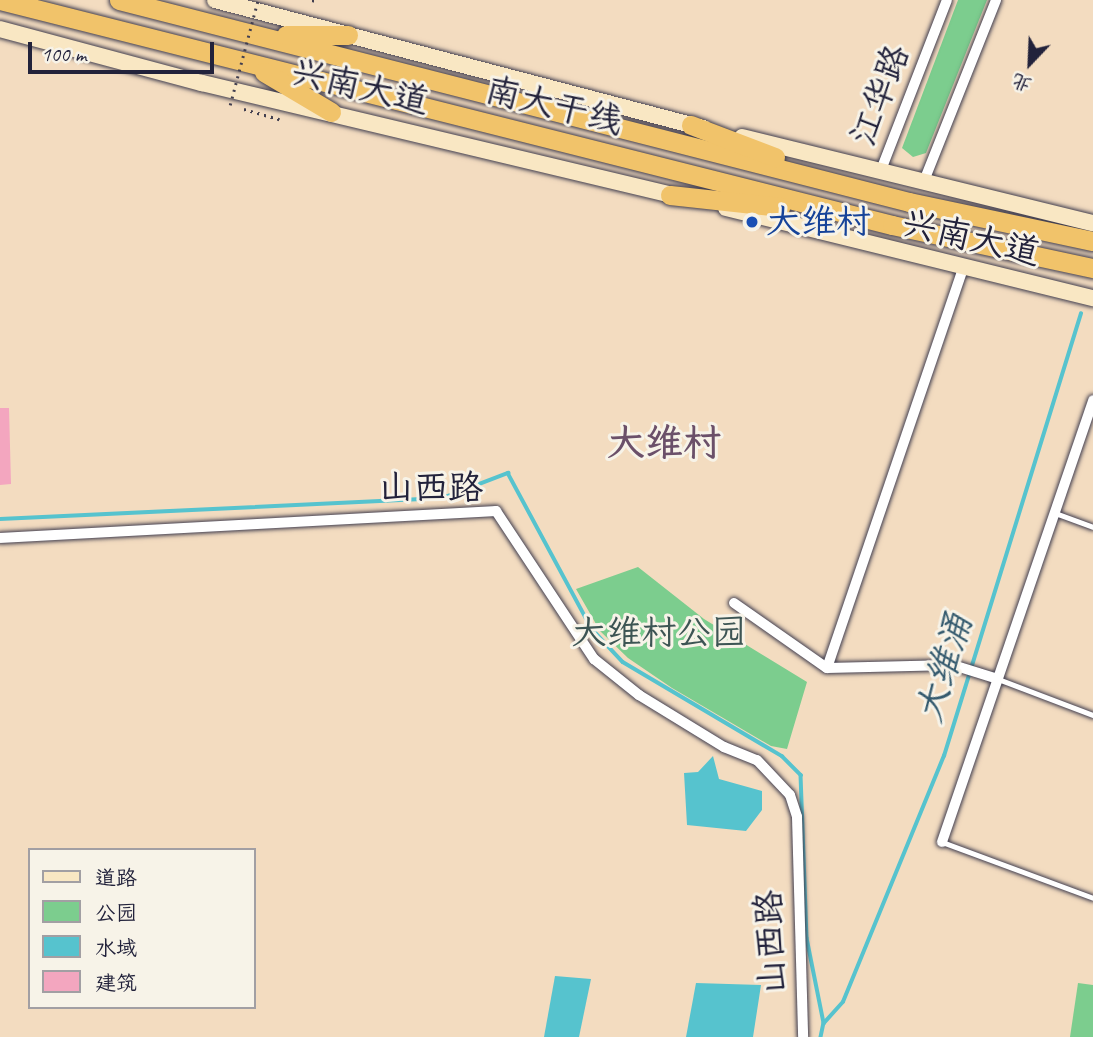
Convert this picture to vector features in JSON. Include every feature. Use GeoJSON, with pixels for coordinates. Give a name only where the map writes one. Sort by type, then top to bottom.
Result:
{"type":"FeatureCollection","features":[{"type":"Feature","properties":{"kind":"highway","name":"南大干线"},"geometry":{"type":"LineString","coordinates":[[0,0],[859,217],[1093,268]]}},
{"type":"Feature","properties":{"kind":"highway","name":"南大干线"},"geometry":{"type":"LineString","coordinates":[[119,0],[868,192],[1093,241]]}},
{"type":"Feature","properties":{"kind":"highway"},"geometry":{"type":"LineString","coordinates":[[256,35],[348,35]]}},
{"type":"Feature","properties":{"kind":"highway"},"geometry":{"type":"LineString","coordinates":[[249,62],[331,112]]}},
{"type":"Feature","properties":{"kind":"highway"},"geometry":{"type":"LineString","coordinates":[[691,125],[868,192]]}},
{"type":"Feature","properties":{"kind":"highway"},"geometry":{"type":"LineString","coordinates":[[670,195],[859,217]]}},
{"type":"Feature","properties":{"kind":"main road","name":"兴南大道"},"geometry":{"type":"LineString","coordinates":[[215,0],[691,125],[1093,223]]}},
{"type":"Feature","properties":{"kind":"main road","name":"兴南大道"},"geometry":{"type":"LineString","coordinates":[[0,29],[962,268],[1093,298]]}},
{"type":"Feature","properties":{"kind":"street","name":"江华路"},"geometry":{"type":"LineString","coordinates":[[881,170],[947,0]]}},
{"type":"Feature","properties":{"kind":"street"},"geometry":{"type":"LineString","coordinates":[[925,181],[996,0]]}},
{"type":"Feature","properties":{"kind":"street"},"geometry":{"type":"LineString","coordinates":[[827,667],[962,268]]}},
{"type":"Feature","properties":{"kind":"street"},"geometry":{"type":"LineString","coordinates":[[942,842],[1093,400]]}},
{"type":"Feature","properties":{"kind":"street","name":"山西路"},"geometry":{"type":"LineString","coordinates":[[0,538],[496,511],[594,659],[639,695],[724,747],[757,760],[790,795],[797,817],[803,1037]]}},
{"type":"Feature","properties":{"kind":"street"},"geometry":{"type":"LineString","coordinates":[[734,603],[827,667],[963,668],[998,679]]}},
{"type":"Feature","properties":{"kind":"lane"},"geometry":{"type":"LineString","coordinates":[[1055,513],[1093,527]]}},
{"type":"Feature","properties":{"kind":"lane"},"geometry":{"type":"LineString","coordinates":[[998,679],[1093,715]]}},
{"type":"Feature","properties":{"kind":"lane"},"geometry":{"type":"LineString","coordinates":[[942,842],[1093,898]]}},
{"type":"Feature","properties":{"kind":"path"},"geometry":{"type":"LineString","coordinates":[[258,0],[230,105],[280,119]]}},
{"type":"Feature","properties":{"kind":"green space"},"geometry":{"type":"Polygon","coordinates":[[[958,0],[987,0],[926,153],[913,157],[902,148],[958,0]]]}},
{"type":"Feature","properties":{"kind":"green space","name":"大维村公园"},"geometry":{"type":"Polygon","coordinates":[[[638,567],[704,619],[807,682],[787,749],[771,746],[672,688],[628,658],[600,631],[576,589],[638,567]]]}},
{"type":"Feature","properties":{"kind":"green space"},"geometry":{"type":"Polygon","coordinates":[[[1078,983],[1093,985],[1093,1037],[1070,1037],[1078,983]]]}},
{"type":"Feature","properties":{"kind":"water"},"geometry":{"type":"Polygon","coordinates":[[[713,756],[719,779],[762,791],[762,810],[746,831],[687,825],[684,773],[698,772],[713,756]]]}},
{"type":"Feature","properties":{"kind":"water"},"geometry":{"type":"Polygon","coordinates":[[[555,976],[591,979],[579,1037],[544,1037],[555,976]]]}},
{"type":"Feature","properties":{"kind":"water"},"geometry":{"type":"Polygon","coordinates":[[[696,983],[761,985],[753,1037],[686,1037],[696,983]]]}},
{"type":"Feature","properties":{"kind":"building"},"geometry":{"type":"Polygon","coordinates":[[[0,408],[9,408],[11,484],[0,485],[0,408]]]}},
{"type":"Feature","properties":{"kind":"waterway","name":"大维涌"},"geometry":{"type":"LineString","coordinates":[[824,1023],[843,1002],[944,756],[1081,314]]}},
{"type":"Feature","properties":{"kind":"waterway"},"geometry":{"type":"LineString","coordinates":[[0,519],[443,498],[508,473],[592,629],[623,662],[782,756],[801,775],[807,938],[824,1023],[821,1037]]}},
{"type":"Feature","properties":{"kind":"place","name":"大维村"},"geometry":{"type":"Point","coordinates":[752,222]}},
{"type":"Feature","properties":{"kind":"district","name":"大维村"},"geometry":{"type":"Point","coordinates":[664,443]}}]}
